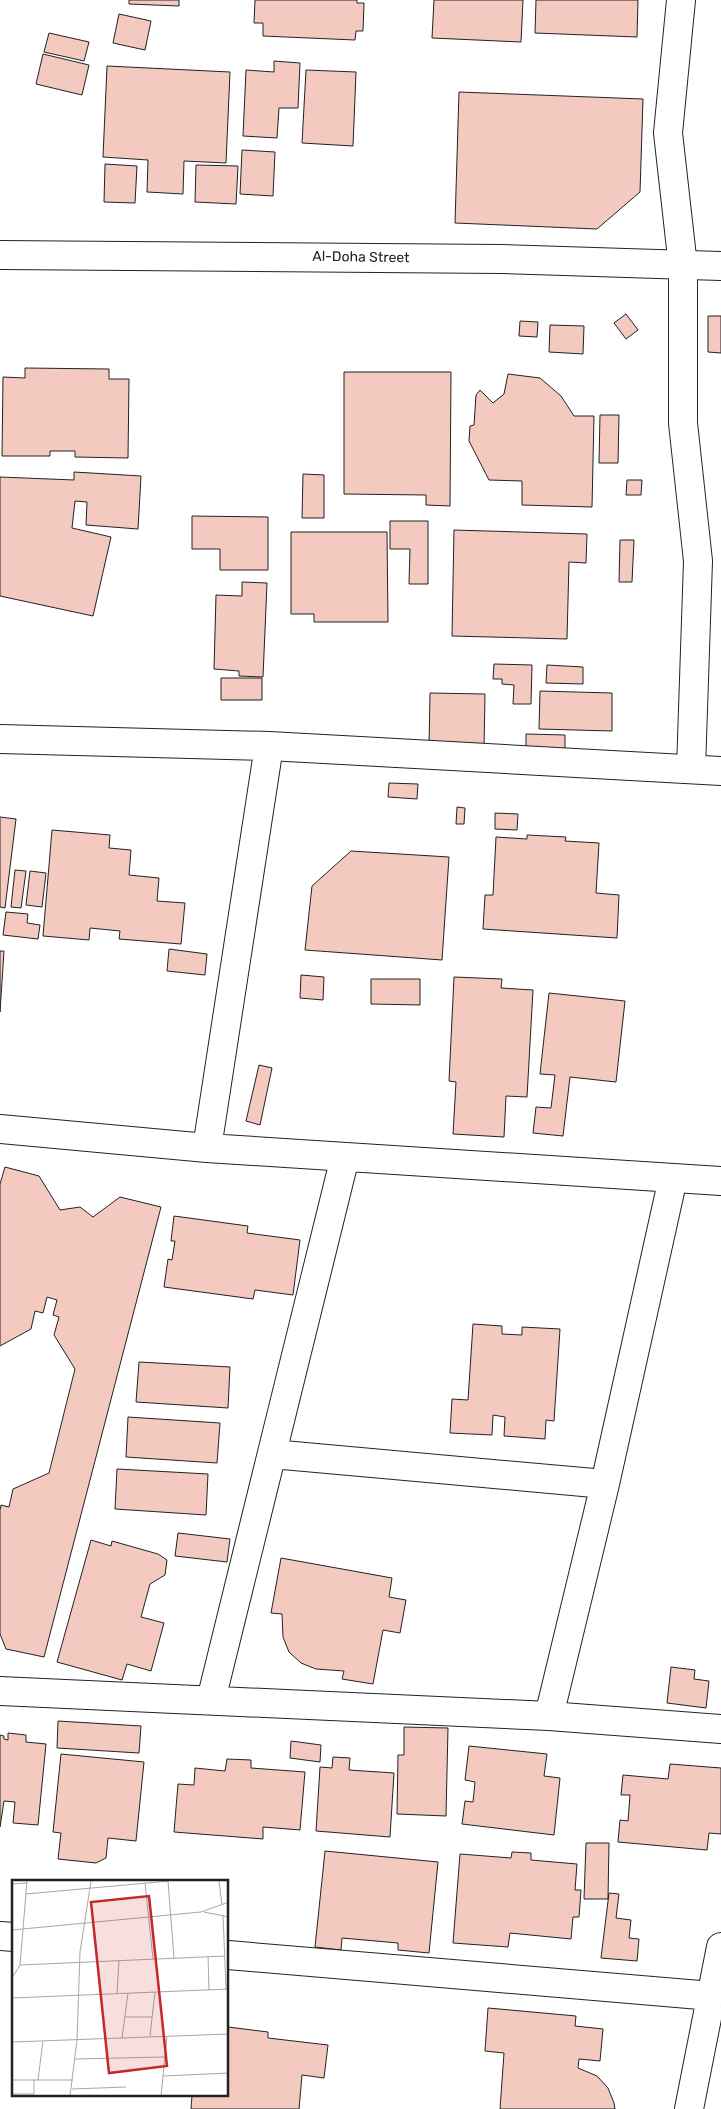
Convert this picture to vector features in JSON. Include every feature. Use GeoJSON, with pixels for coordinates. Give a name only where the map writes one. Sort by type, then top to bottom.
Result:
{"type":"FeatureCollection","features":[{"type":"Feature","properties":{"kind":"street"},"geometry":{"type":"LineString","coordinates":[[681,0],[668,133],[683,266],[683,423],[698,561],[690,769]]}},
{"type":"Feature","properties":{"kind":"street","name":"Al-Doha Street"},"geometry":{"type":"LineString","coordinates":[[0,255],[500,259],[721,266]]}},
{"type":"Feature","properties":{"kind":"street"},"geometry":{"type":"LineString","coordinates":[[0,740],[269,746],[721,771]]}},
{"type":"Feature","properties":{"kind":"street"},"geometry":{"type":"LineString","coordinates":[[207,1148],[269,746]]}},
{"type":"Feature","properties":{"kind":"street"},"geometry":{"type":"LineString","coordinates":[[0,1129],[207,1148],[721,1181]]}},
{"type":"Feature","properties":{"kind":"street"},"geometry":{"type":"LineString","coordinates":[[211,1700],[345,1157]]}},
{"type":"Feature","properties":{"kind":"street"},"geometry":{"type":"LineString","coordinates":[[549,1716],[605,1484],[673,1178]]}},
{"type":"Feature","properties":{"kind":"street"},"geometry":{"type":"LineString","coordinates":[[272,1454],[605,1484]]}},
{"type":"Feature","properties":{"kind":"street"},"geometry":{"type":"LineString","coordinates":[[0,1690],[549,1716],[721,1729]]}},
{"type":"Feature","properties":{"kind":"street"},"geometry":{"type":"LineString","coordinates":[[689,2109],[721,1948]]}},
{"type":"Feature","properties":{"kind":"street"},"geometry":{"type":"LineString","coordinates":[[229,1955],[712,1996]]}},
{"type":"Feature","properties":{"kind":"building"},"geometry":{"type":"Polygon","coordinates":[[[129,0],[179,0],[179,6],[129,4],[129,0]]]}},
{"type":"Feature","properties":{"kind":"building"},"geometry":{"type":"Polygon","coordinates":[[[255,0],[357,0],[357,3],[364,3],[363,31],[356,31],[355,40],[263,36],[263,23],[254,23],[255,0]]]}},
{"type":"Feature","properties":{"kind":"building"},"geometry":{"type":"Polygon","coordinates":[[[434,0],[523,0],[521,42],[432,38],[434,0]]]}},
{"type":"Feature","properties":{"kind":"building"},"geometry":{"type":"Polygon","coordinates":[[[536,0],[638,0],[637,37],[535,33],[536,0]]]}},
{"type":"Feature","properties":{"kind":"building"},"geometry":{"type":"Polygon","coordinates":[[[119,14],[151,21],[145,50],[113,43],[119,14]]]}},
{"type":"Feature","properties":{"kind":"building"},"geometry":{"type":"Polygon","coordinates":[[[49,33],[89,42],[84,61],[44,52],[49,33]]]}},
{"type":"Feature","properties":{"kind":"building"},"geometry":{"type":"Polygon","coordinates":[[[43,54],[89,65],[82,95],[36,84],[43,54]]]}},
{"type":"Feature","properties":{"kind":"building"},"geometry":{"type":"Polygon","coordinates":[[[274,61],[300,63],[298,108],[279,108],[277,138],[243,136],[246,70],[274,72],[274,61]]]}},
{"type":"Feature","properties":{"kind":"building"},"geometry":{"type":"Polygon","coordinates":[[[107,66],[230,72],[226,163],[184,161],[183,194],[147,192],[148,160],[103,157],[107,66]]]}},
{"type":"Feature","properties":{"kind":"building"},"geometry":{"type":"Polygon","coordinates":[[[306,70],[356,72],[353,146],[302,143],[306,70]]]}},
{"type":"Feature","properties":{"kind":"building"},"geometry":{"type":"Polygon","coordinates":[[[459,92],[643,99],[640,192],[597,229],[455,223],[459,92]]]}},
{"type":"Feature","properties":{"kind":"building"},"geometry":{"type":"Polygon","coordinates":[[[242,150],[275,152],[273,196],[240,194],[242,150]]]}},
{"type":"Feature","properties":{"kind":"building"},"geometry":{"type":"Polygon","coordinates":[[[105,164],[137,166],[135,203],[104,202],[105,164]]]}},
{"type":"Feature","properties":{"kind":"building"},"geometry":{"type":"Polygon","coordinates":[[[196,165],[238,166],[236,204],[195,202],[196,165]]]}},
{"type":"Feature","properties":{"kind":"building"},"geometry":{"type":"Polygon","coordinates":[[[626,314],[638,330],[626,339],[614,323],[626,314]]]}},
{"type":"Feature","properties":{"kind":"building"},"geometry":{"type":"Polygon","coordinates":[[[708,316],[721,316],[721,353],[708,352],[708,316]]]}},
{"type":"Feature","properties":{"kind":"building"},"geometry":{"type":"Polygon","coordinates":[[[520,321],[538,322],[537,337],[519,336],[520,321]]]}},
{"type":"Feature","properties":{"kind":"building"},"geometry":{"type":"Polygon","coordinates":[[[550,325],[584,326],[583,354],[549,352],[550,325]]]}},
{"type":"Feature","properties":{"kind":"building"},"geometry":{"type":"Polygon","coordinates":[[[25,368],[109,369],[109,379],[129,379],[128,458],[75,457],[75,451],[50,451],[50,456],[2,456],[3,377],[25,378],[25,368]]]}},
{"type":"Feature","properties":{"kind":"building"},"geometry":{"type":"Polygon","coordinates":[[[344,372],[451,372],[450,506],[426,505],[426,495],[344,494],[344,372]]]}},
{"type":"Feature","properties":{"kind":"building"},"geometry":{"type":"Polygon","coordinates":[[[508,374],[540,378],[561,396],[574,416],[594,416],[592,507],[522,505],[522,481],[489,480],[469,441],[470,426],[474,425],[476,395],[480,390],[493,403],[504,394],[508,374]]]}},
{"type":"Feature","properties":{"kind":"building"},"geometry":{"type":"Polygon","coordinates":[[[600,415],[619,415],[618,463],[599,463],[600,415]]]}},
{"type":"Feature","properties":{"kind":"building"},"geometry":{"type":"Polygon","coordinates":[[[74,472],[141,476],[138,529],[86,525],[87,502],[75,501],[72,528],[111,537],[93,616],[0,596],[0,477],[74,480],[74,472]]]}},
{"type":"Feature","properties":{"kind":"building"},"geometry":{"type":"Polygon","coordinates":[[[303,474],[324,475],[324,518],[302,518],[303,474]]]}},
{"type":"Feature","properties":{"kind":"building"},"geometry":{"type":"Polygon","coordinates":[[[627,480],[642,480],[641,495],[626,495],[627,480]]]}},
{"type":"Feature","properties":{"kind":"building"},"geometry":{"type":"Polygon","coordinates":[[[192,516],[268,517],[268,570],[220,570],[220,549],[192,549],[192,516]]]}},
{"type":"Feature","properties":{"kind":"building"},"geometry":{"type":"Polygon","coordinates":[[[390,521],[428,521],[428,584],[409,584],[410,549],[390,549],[390,521]]]}},
{"type":"Feature","properties":{"kind":"building"},"geometry":{"type":"Polygon","coordinates":[[[454,530],[587,534],[586,563],[569,562],[567,639],[452,636],[454,530]]]}},
{"type":"Feature","properties":{"kind":"building"},"geometry":{"type":"Polygon","coordinates":[[[291,532],[387,532],[388,622],[314,622],[314,614],[291,614],[291,532]]]}},
{"type":"Feature","properties":{"kind":"building"},"geometry":{"type":"Polygon","coordinates":[[[620,540],[634,540],[632,582],[619,582],[620,540]]]}},
{"type":"Feature","properties":{"kind":"building"},"geometry":{"type":"Polygon","coordinates":[[[242,582],[267,583],[263,677],[239,676],[239,671],[214,669],[216,595],[242,596],[242,582]]]}},
{"type":"Feature","properties":{"kind":"building"},"geometry":{"type":"Polygon","coordinates":[[[494,664],[532,665],[531,704],[513,704],[514,685],[502,684],[502,679],[493,679],[494,664]]]}},
{"type":"Feature","properties":{"kind":"building"},"geometry":{"type":"Polygon","coordinates":[[[547,665],[583,667],[583,684],[546,683],[547,665]]]}},
{"type":"Feature","properties":{"kind":"building"},"geometry":{"type":"Polygon","coordinates":[[[221,678],[262,678],[262,700],[221,700],[221,678]]]}},
{"type":"Feature","properties":{"kind":"building"},"geometry":{"type":"Polygon","coordinates":[[[540,691],[612,693],[612,731],[539,729],[540,691]]]}},
{"type":"Feature","properties":{"kind":"building"},"geometry":{"type":"Polygon","coordinates":[[[430,693],[485,694],[484,749],[429,747],[430,693]]]}},
{"type":"Feature","properties":{"kind":"building"},"geometry":{"type":"Polygon","coordinates":[[[526,734],[565,735],[565,760],[526,759],[526,734]]]}},
{"type":"Feature","properties":{"kind":"building"},"geometry":{"type":"Polygon","coordinates":[[[389,783],[418,784],[417,799],[388,797],[389,783]]]}},
{"type":"Feature","properties":{"kind":"building"},"geometry":{"type":"Polygon","coordinates":[[[457,807],[465,808],[464,824],[456,824],[457,807]]]}},
{"type":"Feature","properties":{"kind":"building"},"geometry":{"type":"Polygon","coordinates":[[[495,813],[518,814],[517,830],[495,829],[495,813]]]}},
{"type":"Feature","properties":{"kind":"building"},"geometry":{"type":"Polygon","coordinates":[[[0,817],[16,819],[5,908],[0,907],[0,817]]]}},
{"type":"Feature","properties":{"kind":"building"},"geometry":{"type":"Polygon","coordinates":[[[52,830],[110,835],[109,848],[131,850],[129,875],[159,878],[157,901],[185,903],[181,944],[119,939],[120,931],[90,928],[89,940],[43,936],[52,830]]]}},
{"type":"Feature","properties":{"kind":"building"},"geometry":{"type":"Polygon","coordinates":[[[527,835],[566,837],[565,841],[599,843],[596,893],[619,895],[617,938],[483,929],[485,895],[493,895],[496,837],[527,839],[527,835]]]}},
{"type":"Feature","properties":{"kind":"building"},"geometry":{"type":"Polygon","coordinates":[[[351,851],[449,857],[442,960],[305,950],[312,886],[351,851]]]}},
{"type":"Feature","properties":{"kind":"building"},"geometry":{"type":"Polygon","coordinates":[[[15,870],[26,871],[21,908],[11,907],[15,870]]]}},
{"type":"Feature","properties":{"kind":"building"},"geometry":{"type":"Polygon","coordinates":[[[30,871],[46,873],[42,907],[26,905],[30,871]]]}},
{"type":"Feature","properties":{"kind":"building"},"geometry":{"type":"Polygon","coordinates":[[[6,912],[28,914],[27,923],[40,925],[38,939],[3,935],[6,912]]]}},
{"type":"Feature","properties":{"kind":"building"},"geometry":{"type":"Polygon","coordinates":[[[169,949],[207,954],[205,975],[167,971],[169,949]]]}},
{"type":"Feature","properties":{"kind":"building"},"geometry":{"type":"Polygon","coordinates":[[[0,951],[4,951],[0,1012],[0,951]]]}},
{"type":"Feature","properties":{"kind":"building"},"geometry":{"type":"Polygon","coordinates":[[[301,975],[324,977],[323,1000],[300,998],[301,975]]]}},
{"type":"Feature","properties":{"kind":"building"},"geometry":{"type":"Polygon","coordinates":[[[454,977],[502,979],[501,988],[533,990],[527,1097],[506,1096],[504,1137],[453,1134],[456,1082],[449,1081],[454,977]]]}},
{"type":"Feature","properties":{"kind":"building"},"geometry":{"type":"Polygon","coordinates":[[[371,979],[420,979],[420,1005],[371,1004],[371,979]]]}},
{"type":"Feature","properties":{"kind":"building"},"geometry":{"type":"Polygon","coordinates":[[[549,993],[625,1001],[616,1082],[570,1077],[563,1136],[533,1133],[536,1107],[551,1108],[555,1075],[540,1074],[549,993]]]}},
{"type":"Feature","properties":{"kind":"building"},"geometry":{"type":"Polygon","coordinates":[[[259,1065],[272,1068],[260,1125],[246,1121],[259,1065]]]}},
{"type":"Feature","properties":{"kind":"building"},"geometry":{"type":"Polygon","coordinates":[[[5,1167],[39,1176],[60,1210],[80,1207],[93,1217],[120,1197],[161,1207],[44,1657],[6,1649],[0,1634],[0,1510],[1,1505],[9,1507],[13,1489],[49,1473],[75,1369],[54,1335],[59,1317],[53,1315],[57,1300],[47,1297],[43,1313],[35,1311],[31,1329],[0,1346],[0,1184],[5,1167]]]}},
{"type":"Feature","properties":{"kind":"building"},"geometry":{"type":"Polygon","coordinates":[[[174,1216],[248,1226],[247,1233],[300,1240],[293,1295],[255,1290],[253,1299],[164,1287],[168,1259],[172,1260],[175,1241],[171,1241],[174,1216]]]}},
{"type":"Feature","properties":{"kind":"building"},"geometry":{"type":"Polygon","coordinates":[[[473,1324],[502,1326],[502,1334],[522,1335],[522,1327],[560,1329],[554,1421],[546,1420],[545,1439],[504,1436],[505,1417],[493,1415],[492,1435],[450,1433],[452,1399],[468,1400],[473,1324]]]}},
{"type":"Feature","properties":{"kind":"building"},"geometry":{"type":"Polygon","coordinates":[[[139,1362],[230,1367],[228,1408],[136,1402],[139,1362]]]}},
{"type":"Feature","properties":{"kind":"building"},"geometry":{"type":"Polygon","coordinates":[[[128,1417],[220,1423],[217,1463],[126,1457],[128,1417]]]}},
{"type":"Feature","properties":{"kind":"building"},"geometry":{"type":"Polygon","coordinates":[[[117,1469],[208,1474],[206,1515],[115,1509],[117,1469]]]}},
{"type":"Feature","properties":{"kind":"building"},"geometry":{"type":"Polygon","coordinates":[[[178,1533],[230,1539],[227,1562],[175,1556],[178,1533]]]}},
{"type":"Feature","properties":{"kind":"building"},"geometry":{"type":"Polygon","coordinates":[[[91,1540],[111,1546],[112,1541],[158,1554],[167,1560],[165,1575],[150,1584],[141,1617],[164,1623],[151,1671],[127,1664],[122,1680],[57,1662],[91,1540]]]}},
{"type":"Feature","properties":{"kind":"building"},"geometry":{"type":"Polygon","coordinates":[[[281,1558],[392,1578],[389,1597],[406,1600],[400,1633],[383,1630],[373,1684],[342,1679],[344,1671],[316,1669],[301,1663],[289,1652],[283,1637],[282,1614],[271,1613],[281,1558]]]}},
{"type":"Feature","properties":{"kind":"building"},"geometry":{"type":"Polygon","coordinates":[[[671,1667],[695,1670],[694,1679],[709,1681],[706,1708],[667,1703],[671,1667]]]}},
{"type":"Feature","properties":{"kind":"building"},"geometry":{"type":"Polygon","coordinates":[[[58,1721],[141,1726],[139,1753],[57,1748],[58,1721]]]}},
{"type":"Feature","properties":{"kind":"building"},"geometry":{"type":"Polygon","coordinates":[[[404,1727],[448,1728],[446,1816],[397,1814],[398,1755],[404,1755],[404,1727]]]}},
{"type":"Feature","properties":{"kind":"building"},"geometry":{"type":"Polygon","coordinates":[[[8,1733],[26,1735],[26,1742],[46,1744],[38,1825],[13,1823],[15,1802],[4,1801],[0,1827],[0,1735],[8,1740],[8,1733]]]}},
{"type":"Feature","properties":{"kind":"building"},"geometry":{"type":"Polygon","coordinates":[[[291,1741],[321,1745],[320,1762],[290,1758],[291,1741]]]}},
{"type":"Feature","properties":{"kind":"building"},"geometry":{"type":"Polygon","coordinates":[[[469,1746],[547,1754],[544,1776],[560,1778],[554,1835],[462,1824],[465,1801],[473,1802],[475,1782],[465,1780],[469,1746]]]}},
{"type":"Feature","properties":{"kind":"building"},"geometry":{"type":"Polygon","coordinates":[[[61,1754],[144,1762],[136,1841],[108,1838],[106,1858],[96,1863],[58,1859],[61,1833],[53,1832],[61,1754]]]}},
{"type":"Feature","properties":{"kind":"building"},"geometry":{"type":"Polygon","coordinates":[[[333,1757],[350,1758],[349,1770],[394,1773],[390,1837],[316,1831],[320,1767],[332,1768],[333,1757]]]}},
{"type":"Feature","properties":{"kind":"building"},"geometry":{"type":"Polygon","coordinates":[[[227,1759],[251,1760],[251,1768],[305,1772],[300,1830],[263,1827],[263,1839],[174,1832],[178,1784],[194,1785],[195,1768],[225,1771],[227,1759]]]}},
{"type":"Feature","properties":{"kind":"building"},"geometry":{"type":"Polygon","coordinates":[[[670,1764],[721,1768],[721,1834],[709,1833],[707,1850],[618,1842],[620,1820],[628,1821],[630,1795],[621,1795],[623,1775],[668,1779],[670,1764]]]}},
{"type":"Feature","properties":{"kind":"building"},"geometry":{"type":"Polygon","coordinates":[[[586,1843],[609,1843],[608,1899],[584,1899],[586,1843]]]}},
{"type":"Feature","properties":{"kind":"building"},"geometry":{"type":"Polygon","coordinates":[[[325,1851],[438,1862],[429,1953],[398,1950],[398,1943],[342,1938],[341,1950],[315,1947],[325,1851]]]}},
{"type":"Feature","properties":{"kind":"building"},"geometry":{"type":"Polygon","coordinates":[[[512,1852],[531,1853],[531,1860],[577,1864],[575,1890],[581,1890],[579,1917],[573,1917],[571,1939],[510,1933],[508,1947],[453,1943],[460,1854],[511,1858],[512,1852]]]}},
{"type":"Feature","properties":{"kind":"building"},"geometry":{"type":"Polygon","coordinates":[[[609,1893],[619,1894],[616,1918],[631,1920],[629,1938],[639,1939],[637,1961],[601,1958],[609,1893]]]}},
{"type":"Feature","properties":{"kind":"building"},"geometry":{"type":"Polygon","coordinates":[[[488,2008],[576,2016],[575,2026],[603,2029],[600,2061],[579,2059],[578,2068],[597,2076],[608,2088],[615,2109],[500,2109],[504,2053],[485,2051],[488,2008]]]}},
{"type":"Feature","properties":{"kind":"building"},"geometry":{"type":"Polygon","coordinates":[[[229,2027],[268,2032],[268,2038],[328,2045],[324,2078],[302,2075],[299,2109],[191,2109],[192,2096],[229,2096],[229,2027]]]}}]}
